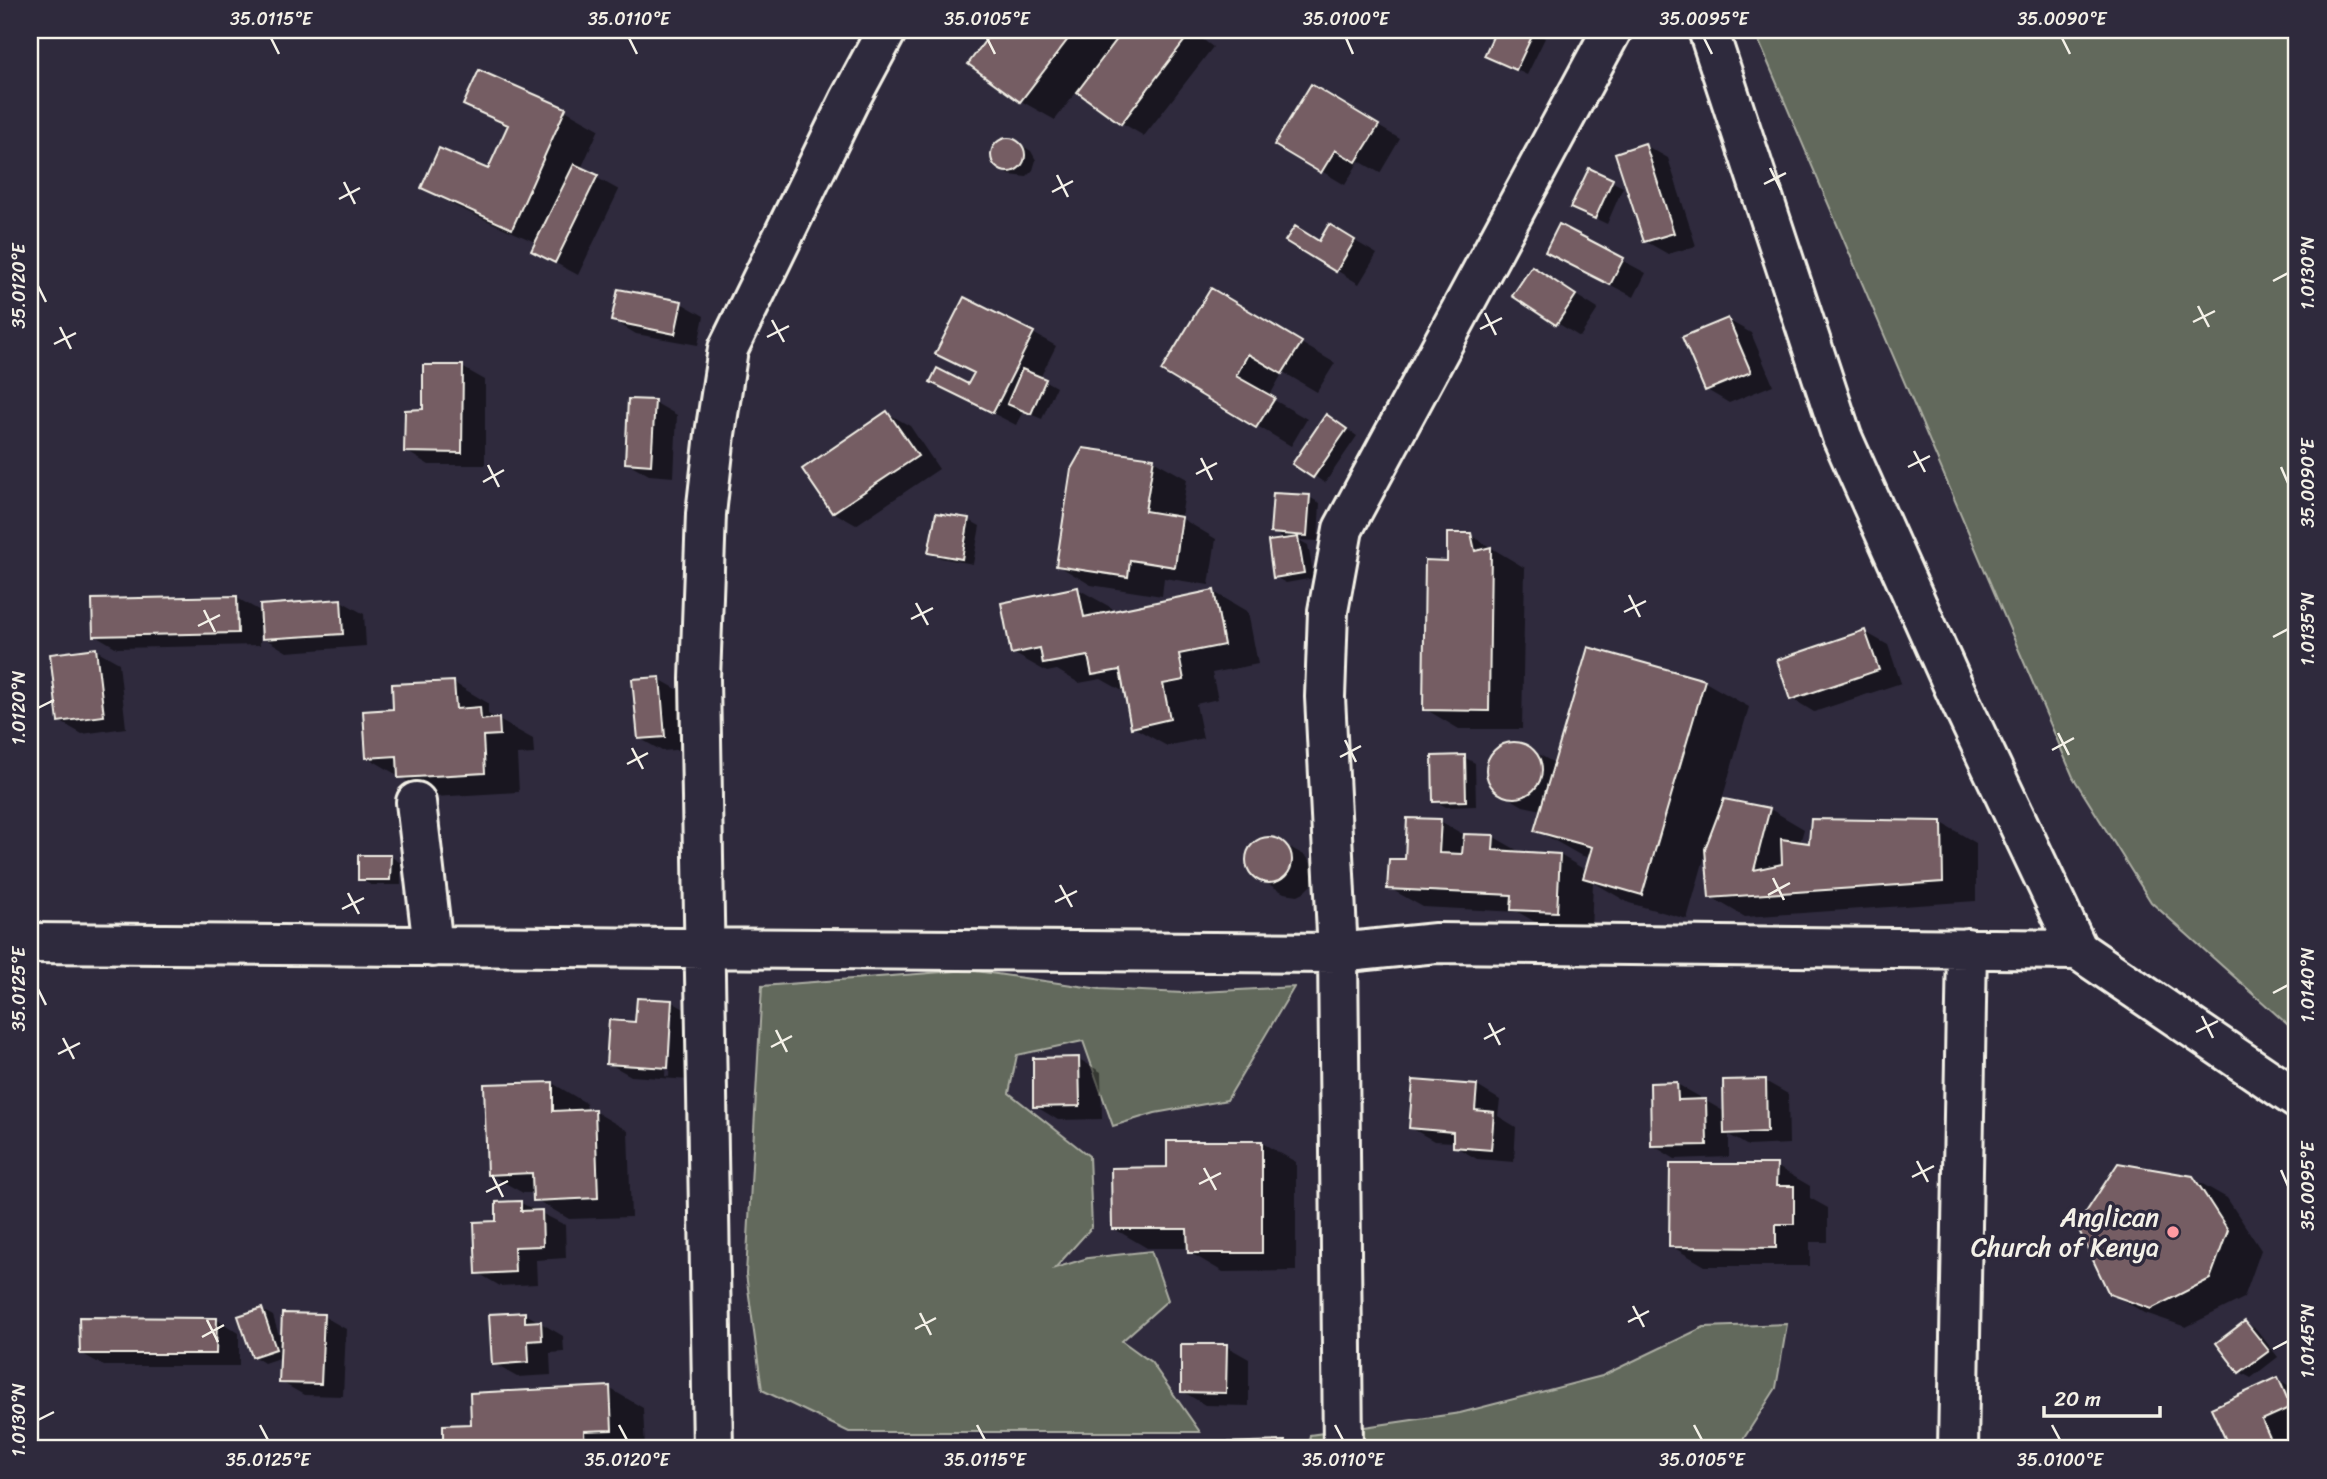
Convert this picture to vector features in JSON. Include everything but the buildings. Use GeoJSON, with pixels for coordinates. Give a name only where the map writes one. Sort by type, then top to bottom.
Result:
{"type":"FeatureCollection","features":[{"type":"Feature","properties":{"kind":"street"},"geometry":{"type":"LineString","coordinates":[[713,1449],[700,679],[706,514],[729,349],[849,101],[887,30]]}},
{"type":"Feature","properties":{"kind":"street"},"geometry":{"type":"LineString","coordinates":[[1343,1449],[1338,953],[1325,697],[1328,611],[1342,529],[1612,30]]}},
{"type":"Feature","properties":{"kind":"street"},"geometry":{"type":"LineString","coordinates":[[1707,30],[1842,437],[1956,692],[2078,950],[2297,1099]]}},
{"type":"Feature","properties":{"kind":"street"},"geometry":{"type":"LineString","coordinates":[[416,802],[433,947]]}},
{"type":"Feature","properties":{"kind":"street"},"geometry":{"type":"LineString","coordinates":[[30,943],[1338,953],[1436,943],[2078,950]]}},
{"type":"Feature","properties":{"kind":"street"},"geometry":{"type":"LineString","coordinates":[[1958,1449],[1967,948]]}},
{"type":"Feature","properties":{"kind":"green space"},"geometry":{"type":"Polygon","coordinates":[[[1754,30],[2297,30],[2297,1033],[2151,902],[2073,777],[1754,30]]]}},
{"type":"Feature","properties":{"kind":"green space"},"geometry":{"type":"Polygon","coordinates":[[[969,970],[1100,989],[1183,993],[1294,987],[1227,1100],[1155,1113],[1113,1126],[1083,1041],[1017,1055],[1009,1093],[1089,1156],[1092,1227],[1055,1268],[1088,1258],[1151,1251],[1168,1300],[1122,1341],[1151,1362],[1200,1432],[849,1432],[762,1390],[746,1274],[762,986],[969,970]]]}},
{"type":"Feature","properties":{"kind":"green space"},"geometry":{"type":"Polygon","coordinates":[[[1787,1324],[1776,1388],[1737,1449],[1308,1449],[1310,1435],[1460,1413],[1602,1376],[1704,1327],[1787,1324]]]}},
{"type":"Feature","properties":{"kind":"place","name":"Anglican Church of Kenya"},"geometry":{"type":"Point","coordinates":[2173,1232]}}]}
